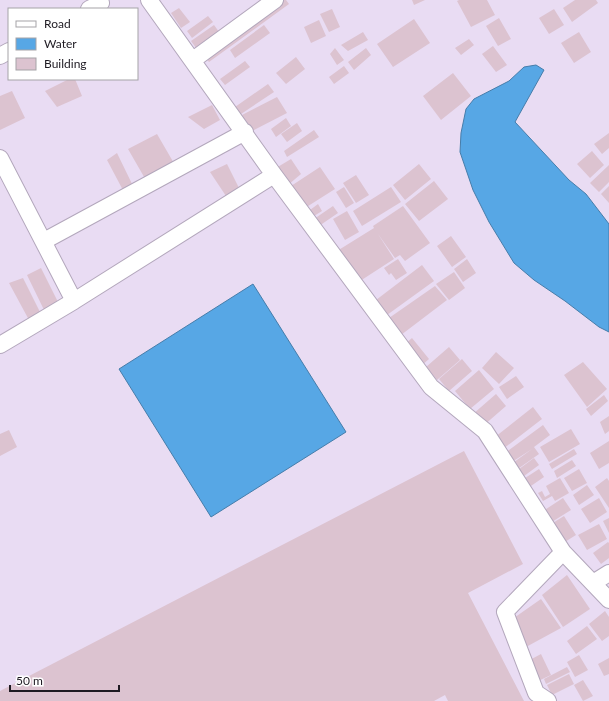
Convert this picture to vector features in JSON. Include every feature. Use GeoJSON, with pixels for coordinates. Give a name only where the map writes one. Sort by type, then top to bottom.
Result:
{"type":"FeatureCollection","features":[{"type":"Feature","properties":{"kind":"street"},"geometry":{"type":"LineString","coordinates":[[149,0],[274,175],[431,387],[485,431],[562,552],[609,600]]}},
{"type":"Feature","properties":{"kind":"street"},"geometry":{"type":"LineString","coordinates":[[193,60],[275,0]]}},
{"type":"Feature","properties":{"kind":"street"},"geometry":{"type":"LineString","coordinates":[[44,241],[244,132]]}},
{"type":"Feature","properties":{"kind":"street"},"geometry":{"type":"LineString","coordinates":[[2,165],[44,241],[74,301]]}},
{"type":"Feature","properties":{"kind":"street"},"geometry":{"type":"LineString","coordinates":[[0,345],[74,301],[274,175]]}},
{"type":"Feature","properties":{"kind":"street"},"geometry":{"type":"LineString","coordinates":[[548,701],[536,693],[505,612],[562,552]]}},
{"type":"Feature","properties":{"kind":"street"},"geometry":{"type":"LineString","coordinates":[[593,584],[609,573]]}},
{"type":"Feature","properties":{"kind":"water"},"geometry":{"type":"Polygon","coordinates":[[[536,65],[544,70],[515,122],[569,180],[586,194],[609,224],[609,332],[599,327],[534,280],[514,263],[489,222],[473,190],[460,152],[461,133],[466,109],[474,99],[509,81],[524,67],[536,65]]]}},
{"type":"Feature","properties":{"kind":"water"},"geometry":{"type":"Polygon","coordinates":[[[253,284],[346,432],[211,517],[119,369],[253,284]]]}},
{"type":"Feature","properties":{"kind":"building"},"geometry":{"type":"Polygon","coordinates":[[[279,0],[286,0],[289,4],[209,62],[203,54],[279,0]]]}},
{"type":"Feature","properties":{"kind":"building"},"geometry":{"type":"Polygon","coordinates":[[[412,0],[425,0],[414,5],[412,0]]]}},
{"type":"Feature","properties":{"kind":"building"},"geometry":{"type":"Polygon","coordinates":[[[487,0],[495,15],[471,27],[457,1],[487,0]]]}},
{"type":"Feature","properties":{"kind":"building"},"geometry":{"type":"Polygon","coordinates":[[[575,0],[596,0],[598,3],[572,22],[563,8],[575,0]]]}},
{"type":"Feature","properties":{"kind":"building"},"geometry":{"type":"Polygon","coordinates":[[[179,8],[190,22],[181,28],[171,13],[179,8]]]}},
{"type":"Feature","properties":{"kind":"building"},"geometry":{"type":"Polygon","coordinates":[[[332,9],[340,27],[329,32],[320,14],[332,9]]]}},
{"type":"Feature","properties":{"kind":"building"},"geometry":{"type":"Polygon","coordinates":[[[554,9],[564,25],[549,34],[539,18],[554,9]]]}},
{"type":"Feature","properties":{"kind":"building"},"geometry":{"type":"Polygon","coordinates":[[[208,16],[213,22],[192,38],[187,31],[208,16]]]}},
{"type":"Feature","properties":{"kind":"building"},"geometry":{"type":"Polygon","coordinates":[[[499,18],[511,39],[498,46],[486,26],[499,18]]]}},
{"type":"Feature","properties":{"kind":"building"},"geometry":{"type":"Polygon","coordinates":[[[414,19],[430,43],[393,67],[377,44],[414,19]]]}},
{"type":"Feature","properties":{"kind":"building"},"geometry":{"type":"Polygon","coordinates":[[[319,20],[326,36],[311,43],[304,27],[319,20]]]}},
{"type":"Feature","properties":{"kind":"building"},"geometry":{"type":"Polygon","coordinates":[[[214,25],[222,36],[199,52],[191,41],[214,25]]]}},
{"type":"Feature","properties":{"kind":"building"},"geometry":{"type":"Polygon","coordinates":[[[264,25],[270,33],[235,58],[230,50],[264,25]]]}},
{"type":"Feature","properties":{"kind":"building"},"geometry":{"type":"Polygon","coordinates":[[[363,32],[368,40],[348,51],[341,45],[363,32]]]}},
{"type":"Feature","properties":{"kind":"building"},"geometry":{"type":"Polygon","coordinates":[[[579,32],[591,52],[574,63],[561,43],[579,32]]]}},
{"type":"Feature","properties":{"kind":"building"},"geometry":{"type":"Polygon","coordinates":[[[469,39],[474,45],[461,55],[455,48],[469,39]]]}},
{"type":"Feature","properties":{"kind":"building"},"geometry":{"type":"Polygon","coordinates":[[[493,46],[507,65],[496,72],[482,54],[493,46]]]}},
{"type":"Feature","properties":{"kind":"building"},"geometry":{"type":"Polygon","coordinates":[[[335,48],[344,60],[337,65],[330,54],[335,48]]]}},
{"type":"Feature","properties":{"kind":"building"},"geometry":{"type":"Polygon","coordinates":[[[366,48],[371,55],[354,70],[348,62],[366,48]]]}},
{"type":"Feature","properties":{"kind":"building"},"geometry":{"type":"Polygon","coordinates":[[[296,57],[305,69],[286,84],[276,73],[296,57]]]}},
{"type":"Feature","properties":{"kind":"building"},"geometry":{"type":"Polygon","coordinates":[[[245,61],[250,67],[225,85],[220,79],[245,61]]]}},
{"type":"Feature","properties":{"kind":"building"},"geometry":{"type":"Polygon","coordinates":[[[344,66],[349,73],[334,84],[329,77],[344,66]]]}},
{"type":"Feature","properties":{"kind":"building"},"geometry":{"type":"Polygon","coordinates":[[[453,73],[471,96],[441,120],[423,96],[453,73]]]}},
{"type":"Feature","properties":{"kind":"building"},"geometry":{"type":"Polygon","coordinates":[[[67,80],[75,80],[82,96],[57,107],[45,91],[67,80]]]}},
{"type":"Feature","properties":{"kind":"building"},"geometry":{"type":"Polygon","coordinates":[[[268,84],[274,92],[238,116],[235,107],[268,84]]]}},
{"type":"Feature","properties":{"kind":"building"},"geometry":{"type":"Polygon","coordinates":[[[12,91],[25,118],[0,130],[0,96],[12,91]]]}},
{"type":"Feature","properties":{"kind":"building"},"geometry":{"type":"Polygon","coordinates":[[[277,97],[287,113],[250,132],[242,115],[277,97]]]}},
{"type":"Feature","properties":{"kind":"building"},"geometry":{"type":"Polygon","coordinates":[[[212,105],[220,120],[204,129],[188,117],[212,105]]]}},
{"type":"Feature","properties":{"kind":"building"},"geometry":{"type":"Polygon","coordinates":[[[286,118],[291,126],[276,137],[271,129],[286,118]]]}},
{"type":"Feature","properties":{"kind":"building"},"geometry":{"type":"Polygon","coordinates":[[[297,123],[302,131],[287,142],[281,134],[297,123]]]}},
{"type":"Feature","properties":{"kind":"building"},"geometry":{"type":"Polygon","coordinates":[[[314,130],[319,137],[287,157],[284,151],[314,130]]]}},
{"type":"Feature","properties":{"kind":"building"},"geometry":{"type":"Polygon","coordinates":[[[609,133],[609,148],[602,154],[594,144],[609,133]]]}},
{"type":"Feature","properties":{"kind":"building"},"geometry":{"type":"Polygon","coordinates":[[[157,134],[175,165],[147,182],[128,149],[157,134]]]}},
{"type":"Feature","properties":{"kind":"building"},"geometry":{"type":"Polygon","coordinates":[[[592,151],[604,165],[590,178],[577,164],[592,151]]]}},
{"type":"Feature","properties":{"kind":"building"},"geometry":{"type":"Polygon","coordinates":[[[117,153],[134,188],[125,194],[107,160],[117,153]]]}},
{"type":"Feature","properties":{"kind":"building"},"geometry":{"type":"Polygon","coordinates":[[[291,159],[301,174],[288,185],[276,168],[291,159]]]}},
{"type":"Feature","properties":{"kind":"building"},"geometry":{"type":"Polygon","coordinates":[[[227,164],[239,188],[228,199],[210,172],[227,164]]]}},
{"type":"Feature","properties":{"kind":"building"},"geometry":{"type":"Polygon","coordinates":[[[419,164],[431,179],[405,200],[393,185],[419,164]]]}},
{"type":"Feature","properties":{"kind":"building"},"geometry":{"type":"Polygon","coordinates":[[[609,165],[609,182],[599,192],[590,183],[609,165]]]}},
{"type":"Feature","properties":{"kind":"building"},"geometry":{"type":"Polygon","coordinates":[[[320,167],[335,189],[305,208],[291,186],[320,167]]]}},
{"type":"Feature","properties":{"kind":"building"},"geometry":{"type":"Polygon","coordinates":[[[356,175],[369,195],[356,203],[343,183],[356,175]]]}},
{"type":"Feature","properties":{"kind":"building"},"geometry":{"type":"Polygon","coordinates":[[[434,181],[448,199],[419,221],[405,204],[434,181]]]}},
{"type":"Feature","properties":{"kind":"building"},"geometry":{"type":"Polygon","coordinates":[[[609,186],[609,203],[601,194],[609,186]]]}},
{"type":"Feature","properties":{"kind":"building"},"geometry":{"type":"Polygon","coordinates":[[[344,187],[354,203],[346,208],[336,192],[344,187]]]}},
{"type":"Feature","properties":{"kind":"building"},"geometry":{"type":"Polygon","coordinates":[[[391,187],[401,202],[362,226],[353,211],[391,187]]]}},
{"type":"Feature","properties":{"kind":"building"},"geometry":{"type":"Polygon","coordinates":[[[318,204],[322,211],[314,216],[310,210],[318,204]]]}},
{"type":"Feature","properties":{"kind":"building"},"geometry":{"type":"Polygon","coordinates":[[[333,206],[338,213],[319,226],[314,219],[333,206]]]}},
{"type":"Feature","properties":{"kind":"building"},"geometry":{"type":"Polygon","coordinates":[[[403,206],[430,243],[405,261],[400,255],[395,258],[378,234],[394,259],[357,283],[337,251],[374,228],[373,226],[403,206]]]}},
{"type":"Feature","properties":{"kind":"building"},"geometry":{"type":"Polygon","coordinates":[[[347,211],[359,232],[345,240],[333,219],[347,211]]]}},
{"type":"Feature","properties":{"kind":"building"},"geometry":{"type":"Polygon","coordinates":[[[451,236],[466,257],[452,267],[437,246],[451,236]]]}},
{"type":"Feature","properties":{"kind":"building"},"geometry":{"type":"Polygon","coordinates":[[[398,259],[407,273],[396,280],[391,273],[389,275],[384,268],[398,259]]]}},
{"type":"Feature","properties":{"kind":"building"},"geometry":{"type":"Polygon","coordinates":[[[467,259],[476,273],[463,282],[454,269],[467,259]]]}},
{"type":"Feature","properties":{"kind":"building"},"geometry":{"type":"Polygon","coordinates":[[[422,265],[434,281],[387,315],[376,300],[422,265]]]}},
{"type":"Feature","properties":{"kind":"building"},"geometry":{"type":"Polygon","coordinates":[[[41,268],[59,304],[45,312],[27,275],[41,268]]]}},
{"type":"Feature","properties":{"kind":"building"},"geometry":{"type":"Polygon","coordinates":[[[454,272],[465,288],[449,300],[436,284],[454,272]]]}},
{"type":"Feature","properties":{"kind":"building"},"geometry":{"type":"Polygon","coordinates":[[[23,278],[41,314],[29,320],[9,283],[23,278]]]}},
{"type":"Feature","properties":{"kind":"building"},"geometry":{"type":"Polygon","coordinates":[[[435,286],[447,300],[401,335],[389,318],[435,286]]]}},
{"type":"Feature","properties":{"kind":"building"},"geometry":{"type":"Polygon","coordinates":[[[412,338],[429,359],[421,366],[404,345],[412,338]]]}},
{"type":"Feature","properties":{"kind":"building"},"geometry":{"type":"Polygon","coordinates":[[[449,347],[460,360],[437,380],[426,367],[449,347]]]}},
{"type":"Feature","properties":{"kind":"building"},"geometry":{"type":"Polygon","coordinates":[[[496,352],[514,368],[499,384],[482,368],[496,352]]]}},
{"type":"Feature","properties":{"kind":"building"},"geometry":{"type":"Polygon","coordinates":[[[462,359],[472,371],[449,391],[439,379],[462,359]]]}},
{"type":"Feature","properties":{"kind":"building"},"geometry":{"type":"Polygon","coordinates":[[[583,362],[607,389],[587,407],[564,375],[583,362]]]}},
{"type":"Feature","properties":{"kind":"building"},"geometry":{"type":"Polygon","coordinates":[[[479,370],[494,389],[470,409],[455,391],[479,370]]]}},
{"type":"Feature","properties":{"kind":"building"},"geometry":{"type":"Polygon","coordinates":[[[516,376],[524,387],[507,399],[499,387],[516,376]]]}},
{"type":"Feature","properties":{"kind":"building"},"geometry":{"type":"Polygon","coordinates":[[[496,394],[506,406],[483,426],[473,414],[496,394]]]}},
{"type":"Feature","properties":{"kind":"building"},"geometry":{"type":"Polygon","coordinates":[[[604,395],[608,401],[591,416],[586,409],[604,395]]]}},
{"type":"Feature","properties":{"kind":"building"},"geometry":{"type":"Polygon","coordinates":[[[533,407],[542,419],[503,449],[495,437],[533,407]]]}},
{"type":"Feature","properties":{"kind":"building"},"geometry":{"type":"Polygon","coordinates":[[[609,416],[609,431],[605,434],[600,422],[609,416]]]}},
{"type":"Feature","properties":{"kind":"building"},"geometry":{"type":"Polygon","coordinates":[[[543,425],[550,435],[534,447],[539,454],[515,471],[510,465],[532,449],[512,462],[505,453],[543,425]]]}},
{"type":"Feature","properties":{"kind":"building"},"geometry":{"type":"Polygon","coordinates":[[[571,429],[580,444],[549,462],[540,447],[571,429]]]}},
{"type":"Feature","properties":{"kind":"building"},"geometry":{"type":"Polygon","coordinates":[[[9,430],[17,447],[0,456],[0,434],[9,430]]]}},
{"type":"Feature","properties":{"kind":"building"},"geometry":{"type":"Polygon","coordinates":[[[609,441],[609,463],[599,469],[590,453],[609,441]]]}},
{"type":"Feature","properties":{"kind":"building"},"geometry":{"type":"Polygon","coordinates":[[[574,449],[577,454],[552,469],[549,464],[574,449]]]}},
{"type":"Feature","properties":{"kind":"building"},"geometry":{"type":"Polygon","coordinates":[[[464,451],[523,564],[468,593],[524,701],[448,701],[445,695],[434,701],[0,701],[0,691],[464,451]]]}},
{"type":"Feature","properties":{"kind":"building"},"geometry":{"type":"Polygon","coordinates":[[[534,458],[539,465],[520,479],[515,472],[534,458]]]}},
{"type":"Feature","properties":{"kind":"building"},"geometry":{"type":"Polygon","coordinates":[[[572,460],[576,466],[557,478],[554,471],[572,460]]]}},
{"type":"Feature","properties":{"kind":"building"},"geometry":{"type":"Polygon","coordinates":[[[539,469],[544,477],[528,488],[522,480],[539,469]]]}},
{"type":"Feature","properties":{"kind":"building"},"geometry":{"type":"Polygon","coordinates":[[[579,469],[587,483],[572,491],[564,478],[579,469]]]}},
{"type":"Feature","properties":{"kind":"building"},"geometry":{"type":"Polygon","coordinates":[[[560,478],[569,493],[555,501],[552,496],[543,501],[538,493],[542,491],[545,497],[550,494],[546,486],[560,478]]]}},
{"type":"Feature","properties":{"kind":"building"},"geometry":{"type":"Polygon","coordinates":[[[607,478],[609,481],[609,508],[595,487],[607,478]]]}},
{"type":"Feature","properties":{"kind":"building"},"geometry":{"type":"Polygon","coordinates":[[[587,485],[594,495],[579,505],[573,495],[587,485]]]}},
{"type":"Feature","properties":{"kind":"building"},"geometry":{"type":"Polygon","coordinates":[[[563,498],[571,510],[547,525],[540,513],[563,498]]]}},
{"type":"Feature","properties":{"kind":"building"},"geometry":{"type":"Polygon","coordinates":[[[599,498],[607,512],[590,523],[581,509],[599,498]]]}},
{"type":"Feature","properties":{"kind":"building"},"geometry":{"type":"Polygon","coordinates":[[[564,516],[576,535],[560,545],[548,526],[564,516]]]}},
{"type":"Feature","properties":{"kind":"building"},"geometry":{"type":"Polygon","coordinates":[[[609,518],[609,533],[603,521],[609,518]]]}},
{"type":"Feature","properties":{"kind":"building"},"geometry":{"type":"Polygon","coordinates":[[[599,524],[607,539],[587,550],[578,535],[599,524]]]}},
{"type":"Feature","properties":{"kind":"building"},"geometry":{"type":"Polygon","coordinates":[[[608,542],[609,558],[601,564],[593,553],[608,542]]]}},
{"type":"Feature","properties":{"kind":"building"},"geometry":{"type":"Polygon","coordinates":[[[567,575],[590,609],[563,627],[542,595],[567,575]]]}},
{"type":"Feature","properties":{"kind":"building"},"geometry":{"type":"Polygon","coordinates":[[[541,599],[561,628],[526,647],[511,620],[541,599]]]}},
{"type":"Feature","properties":{"kind":"building"},"geometry":{"type":"Polygon","coordinates":[[[605,611],[609,617],[609,636],[602,641],[589,624],[605,611]]]}},
{"type":"Feature","properties":{"kind":"building"},"geometry":{"type":"Polygon","coordinates":[[[587,626],[597,639],[576,654],[567,641],[587,626]]]}},
{"type":"Feature","properties":{"kind":"building"},"geometry":{"type":"Polygon","coordinates":[[[541,654],[551,675],[536,682],[526,662],[541,654]]]}},
{"type":"Feature","properties":{"kind":"building"},"geometry":{"type":"Polygon","coordinates":[[[579,655],[588,670],[575,677],[567,662],[579,655]]]}},
{"type":"Feature","properties":{"kind":"building"},"geometry":{"type":"Polygon","coordinates":[[[609,658],[609,674],[604,676],[598,664],[609,658]]]}},
{"type":"Feature","properties":{"kind":"building"},"geometry":{"type":"Polygon","coordinates":[[[567,667],[570,672],[546,684],[544,679],[567,667]]]}},
{"type":"Feature","properties":{"kind":"building"},"geometry":{"type":"Polygon","coordinates":[[[569,674],[574,684],[552,695],[547,685],[569,674]]]}},
{"type":"Feature","properties":{"kind":"building"},"geometry":{"type":"Polygon","coordinates":[[[583,680],[593,696],[583,701],[574,685],[583,680]]]}}]}
